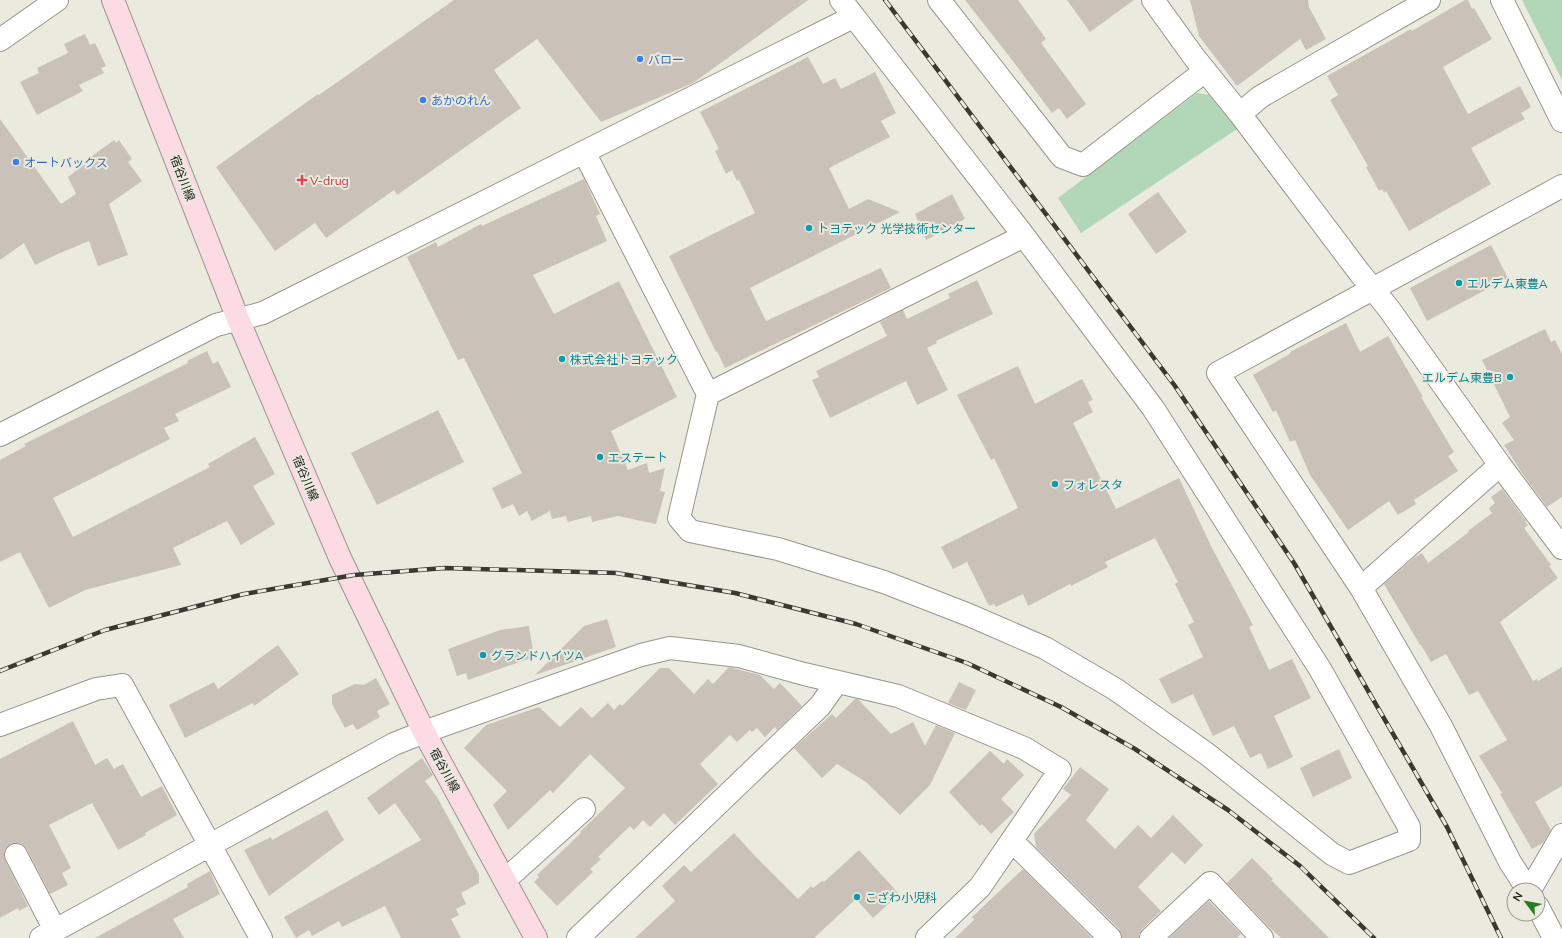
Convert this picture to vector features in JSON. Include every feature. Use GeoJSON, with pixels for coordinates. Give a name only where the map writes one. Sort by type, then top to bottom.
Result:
{"type":"FeatureCollection","features":[{"type":"Feature","properties":{"kind":"main road","name":"宿谷川線"},"geometry":{"type":"LineString","coordinates":[[113,0],[238,319],[340,558],[424,732],[536,938]]}},
{"type":"Feature","properties":{"kind":"street"},"geometry":{"type":"LineString","coordinates":[[0,40],[57,0]]}},
{"type":"Feature","properties":{"kind":"street"},"geometry":{"type":"LineString","coordinates":[[939,0],[1062,157],[1083,165],[1205,72]]}},
{"type":"Feature","properties":{"kind":"street"},"geometry":{"type":"LineString","coordinates":[[1153,0],[1205,72],[1240,114],[1389,309],[1500,465],[1562,548]]}},
{"type":"Feature","properties":{"kind":"street"},"geometry":{"type":"LineString","coordinates":[[1240,114],[1260,97],[1407,5],[1429,0]]}},
{"type":"Feature","properties":{"kind":"street"},"geometry":{"type":"LineString","coordinates":[[1502,0],[1562,121]]}},
{"type":"Feature","properties":{"kind":"street"},"geometry":{"type":"LineString","coordinates":[[0,435],[216,325],[263,313],[584,152],[847,8],[1024,236],[1153,408],[1320,669],[1408,827],[1409,840],[1349,863],[1332,854],[1195,745],[1115,689],[1045,648],[969,615],[884,582],[778,550],[690,531],[679,518],[708,394],[584,152]]}},
{"type":"Feature","properties":{"kind":"street"},"geometry":{"type":"LineString","coordinates":[[1524,882],[1510,862],[1441,726],[1361,588],[1218,373],[1562,186]]}},
{"type":"Feature","properties":{"kind":"street"},"geometry":{"type":"LineString","coordinates":[[708,394],[1024,236]]}},
{"type":"Feature","properties":{"kind":"street"},"geometry":{"type":"LineString","coordinates":[[1361,588],[1500,465]]}},
{"type":"Feature","properties":{"kind":"street"},"geometry":{"type":"LineString","coordinates":[[16,855],[48,934],[394,744],[642,655],[670,648],[739,656],[837,682],[898,696],[1024,748],[1060,770],[980,887],[927,938]]}},
{"type":"Feature","properties":{"kind":"street"},"geometry":{"type":"LineString","coordinates":[[578,938],[820,706],[837,682]]}},
{"type":"Feature","properties":{"kind":"street"},"geometry":{"type":"LineString","coordinates":[[0,725],[96,689],[122,685],[261,938]]}},
{"type":"Feature","properties":{"kind":"street"},"geometry":{"type":"LineString","coordinates":[[505,880],[584,809]]}},
{"type":"Feature","properties":{"kind":"street"},"geometry":{"type":"LineString","coordinates":[[1534,882],[1562,835]]}},
{"type":"Feature","properties":{"kind":"street"},"geometry":{"type":"LineString","coordinates":[[1012,841],[1110,938]]}},
{"type":"Feature","properties":{"kind":"street"},"geometry":{"type":"LineString","coordinates":[[1151,938],[1210,883],[1262,938]]}},
{"type":"Feature","properties":{"kind":"street"},"geometry":{"type":"LineString","coordinates":[[1546,922],[1554,938]]}},
{"type":"Feature","properties":{"kind":"green space"},"geometry":{"type":"Polygon","coordinates":[[[1522,0],[1562,0],[1562,80],[1522,0]]]}},
{"type":"Feature","properties":{"kind":"green space"},"geometry":{"type":"Polygon","coordinates":[[[1197,93],[1210,95],[1237,129],[1081,233],[1058,198],[1197,93]]]}},
{"type":"Feature","properties":{"kind":"building"},"geometry":{"type":"Polygon","coordinates":[[[454,0],[808,0],[693,83],[601,122],[537,39],[494,70],[521,108],[397,195],[394,190],[326,238],[315,223],[275,251],[216,167],[454,0]]]}},
{"type":"Feature","properties":{"kind":"building"},"geometry":{"type":"Polygon","coordinates":[[[965,0],[1018,0],[1046,39],[1041,43],[1086,104],[1067,119],[1059,108],[1052,113],[965,0]]]}},
{"type":"Feature","properties":{"kind":"building"},"geometry":{"type":"Polygon","coordinates":[[[1067,0],[1134,0],[1090,32],[1067,0]]]}},
{"type":"Feature","properties":{"kind":"building"},"geometry":{"type":"Polygon","coordinates":[[[1190,0],[1308,0],[1309,7],[1326,39],[1306,50],[1300,39],[1237,86],[1199,36],[1190,0]]]}},
{"type":"Feature","properties":{"kind":"building"},"geometry":{"type":"Polygon","coordinates":[[[1465,0],[1468,0],[1472,9],[1474,8],[1492,39],[1443,67],[1468,114],[1520,86],[1531,107],[1521,113],[1525,119],[1471,148],[1491,184],[1409,231],[1386,191],[1384,193],[1382,189],[1379,191],[1366,167],[1368,166],[1330,100],[1338,95],[1327,76],[1411,29],[1412,31],[1465,0]]]}},
{"type":"Feature","properties":{"kind":"building"},"geometry":{"type":"Polygon","coordinates":[[[85,34],[90,45],[95,43],[106,66],[101,68],[104,73],[79,85],[83,91],[37,115],[20,82],[39,73],[37,68],[68,53],[64,44],[85,34]]]}},
{"type":"Feature","properties":{"kind":"building","name":"トヨテック 光学技術センター"},"geometry":{"type":"Polygon","coordinates":[[[808,57],[823,84],[835,78],[841,89],[875,72],[896,113],[881,121],[890,137],[829,168],[849,209],[868,199],[900,212],[750,288],[766,321],[881,268],[891,288],[725,368],[669,256],[755,213],[739,180],[737,181],[732,170],[726,174],[715,151],[719,149],[700,112],[808,57]]]}},
{"type":"Feature","properties":{"kind":"building"},"geometry":{"type":"Polygon","coordinates":[[[0,119],[61,204],[76,194],[68,177],[93,158],[92,156],[114,140],[116,143],[119,140],[132,159],[128,162],[142,181],[109,204],[128,255],[98,266],[89,241],[35,265],[24,243],[0,260],[0,119]]]}},
{"type":"Feature","properties":{"kind":"building","name":"株式会社トヨテック"},"geometry":{"type":"Polygon","coordinates":[[[584,179],[600,214],[596,216],[607,241],[533,275],[554,314],[619,281],[677,397],[611,431],[628,470],[647,463],[649,473],[665,468],[660,491],[665,492],[656,524],[618,516],[592,522],[591,516],[568,522],[566,516],[552,519],[550,511],[532,521],[527,511],[519,516],[513,504],[502,509],[492,488],[522,473],[464,358],[458,360],[407,257],[436,242],[438,247],[481,224],[482,226],[584,179]]]}},
{"type":"Feature","properties":{"kind":"building"},"geometry":{"type":"Polygon","coordinates":[[[1158,192],[1187,232],[1156,254],[1128,214],[1158,192]]]}},
{"type":"Feature","properties":{"kind":"building"},"geometry":{"type":"Polygon","coordinates":[[[952,194],[965,219],[926,240],[915,214],[952,194]]]}},
{"type":"Feature","properties":{"kind":"building","name":"エルデム東豊A"},"geometry":{"type":"Polygon","coordinates":[[[1491,245],[1508,278],[1427,321],[1410,288],[1491,245]]]}},
{"type":"Feature","properties":{"kind":"building"},"geometry":{"type":"Polygon","coordinates":[[[977,280],[993,314],[936,341],[937,343],[927,348],[948,390],[917,405],[906,381],[830,418],[812,380],[819,377],[816,371],[887,336],[880,322],[903,310],[907,319],[950,298],[948,294],[977,280]]]}},
{"type":"Feature","properties":{"kind":"building"},"geometry":{"type":"Polygon","coordinates":[[[1346,323],[1360,352],[1388,336],[1423,397],[1421,397],[1454,452],[1448,456],[1458,471],[1414,500],[1416,504],[1398,515],[1389,501],[1348,530],[1310,475],[1295,440],[1290,442],[1276,410],[1273,412],[1253,375],[1291,353],[1290,352],[1346,323]]]}},
{"type":"Feature","properties":{"kind":"building"},"geometry":{"type":"Polygon","coordinates":[[[1545,329],[1551,342],[1555,340],[1562,354],[1562,497],[1547,507],[1504,445],[1514,440],[1502,423],[1510,417],[1482,360],[1545,329]]]}},
{"type":"Feature","properties":{"kind":"building"},"geometry":{"type":"Polygon","coordinates":[[[207,351],[213,364],[218,361],[231,387],[175,414],[179,421],[164,428],[170,439],[53,498],[73,537],[210,467],[208,464],[255,437],[275,474],[253,486],[275,524],[241,545],[227,521],[173,548],[181,565],[85,590],[49,608],[20,552],[0,562],[0,460],[26,446],[24,444],[188,363],[187,361],[207,351]]]}},
{"type":"Feature","properties":{"kind":"building"},"geometry":{"type":"Polygon","coordinates":[[[1018,366],[1035,404],[1082,379],[1093,400],[1088,402],[1093,412],[1073,423],[1116,509],[1179,478],[1212,548],[1253,625],[1249,627],[1269,670],[1292,659],[1311,698],[1274,716],[1293,757],[1268,769],[1261,753],[1250,758],[1234,726],[1213,736],[1193,694],[1172,704],[1159,679],[1203,657],[1188,625],[1194,622],[1175,584],[1178,582],[1155,538],[1105,562],[1108,567],[1071,586],[1070,584],[1028,606],[1023,594],[996,607],[994,604],[989,606],[967,562],[953,569],[941,547],[1018,508],[994,458],[991,460],[957,395],[1018,366]]]}},
{"type":"Feature","properties":{"kind":"building"},"geometry":{"type":"Polygon","coordinates":[[[438,410],[464,462],[377,505],[351,453],[438,410]]]}},
{"type":"Feature","properties":{"kind":"building"},"geometry":{"type":"Polygon","coordinates":[[[1502,489],[1526,521],[1525,522],[1528,525],[1524,528],[1551,565],[1549,566],[1558,578],[1500,622],[1533,681],[1537,679],[1538,681],[1562,667],[1562,786],[1535,802],[1551,830],[1543,843],[1532,849],[1500,794],[1502,793],[1479,756],[1507,740],[1478,691],[1469,695],[1446,654],[1431,662],[1384,584],[1422,553],[1428,563],[1469,532],[1468,531],[1492,513],[1489,508],[1495,503],[1491,497],[1502,489]]]}},
{"type":"Feature","properties":{"kind":"building"},"geometry":{"type":"Polygon","coordinates":[[[607,619],[616,647],[535,675],[584,626],[607,619]]]}},
{"type":"Feature","properties":{"kind":"building","name":"グランドハイツA"},"geometry":{"type":"Polygon","coordinates":[[[529,626],[534,657],[468,680],[466,673],[457,676],[448,649],[500,630],[529,626]]]}},
{"type":"Feature","properties":{"kind":"building"},"geometry":{"type":"Polygon","coordinates":[[[278,645],[299,674],[254,706],[253,703],[185,738],[169,705],[214,682],[218,689],[278,645]]]}},
{"type":"Feature","properties":{"kind":"building"},"geometry":{"type":"Polygon","coordinates":[[[729,667],[760,675],[774,689],[780,683],[802,706],[777,730],[775,727],[765,737],[757,728],[752,732],[750,730],[737,742],[730,735],[700,764],[718,784],[675,825],[664,813],[650,827],[643,820],[634,830],[630,826],[598,857],[601,859],[590,869],[593,872],[557,906],[534,882],[539,877],[537,875],[625,788],[590,754],[553,793],[550,790],[508,830],[493,805],[507,791],[464,748],[486,725],[539,707],[560,727],[581,707],[592,718],[608,703],[614,710],[620,704],[622,706],[660,668],[669,668],[694,694],[708,679],[713,684],[729,667]]]}},
{"type":"Feature","properties":{"kind":"building"},"geometry":{"type":"Polygon","coordinates":[[[376,678],[390,704],[377,711],[380,717],[357,730],[353,724],[345,728],[332,704],[332,695],[355,684],[364,685],[376,678]]]}},
{"type":"Feature","properties":{"kind":"building"},"geometry":{"type":"Polygon","coordinates":[[[959,682],[976,690],[966,710],[948,703],[959,682]]]}},
{"type":"Feature","properties":{"kind":"building"},"geometry":{"type":"Polygon","coordinates":[[[855,699],[858,699],[891,734],[913,722],[925,746],[936,725],[955,733],[930,785],[900,815],[866,782],[837,764],[822,778],[794,748],[832,714],[836,718],[855,699]]]}},
{"type":"Feature","properties":{"kind":"building"},"geometry":{"type":"Polygon","coordinates":[[[73,721],[95,765],[107,758],[114,769],[123,764],[141,797],[162,786],[177,815],[145,833],[146,835],[118,850],[92,803],[49,825],[71,868],[62,873],[68,885],[50,894],[27,849],[22,844],[10,844],[5,849],[5,860],[28,906],[19,911],[18,908],[0,918],[0,759],[73,721]]]}},
{"type":"Feature","properties":{"kind":"building"},"geometry":{"type":"Polygon","coordinates":[[[1339,749],[1352,778],[1313,797],[1300,768],[1339,749]]]}},
{"type":"Feature","properties":{"kind":"building"},"geometry":{"type":"Polygon","coordinates":[[[990,751],[1004,764],[1007,759],[1024,775],[1001,799],[1014,812],[991,834],[982,824],[980,826],[949,792],[990,751]]]}},
{"type":"Feature","properties":{"kind":"building"},"geometry":{"type":"Polygon","coordinates":[[[422,758],[433,775],[425,781],[437,797],[479,874],[479,883],[461,893],[466,904],[456,909],[459,915],[451,919],[461,938],[401,938],[385,906],[342,927],[339,921],[312,936],[309,930],[296,938],[284,917],[421,840],[395,803],[379,815],[367,798],[422,758]]]}},
{"type":"Feature","properties":{"kind":"building"},"geometry":{"type":"Polygon","coordinates":[[[1080,767],[1109,789],[1086,820],[1115,849],[1138,825],[1151,838],[1173,815],[1203,845],[1185,864],[1172,852],[1138,887],[1161,911],[1142,929],[1139,934],[1139,938],[1122,938],[1119,929],[1036,847],[1034,834],[1071,795],[1063,789],[1080,767]]]}},
{"type":"Feature","properties":{"kind":"building"},"geometry":{"type":"Polygon","coordinates":[[[327,810],[344,840],[269,896],[244,850],[271,837],[272,840],[327,810]]]}},
{"type":"Feature","properties":{"kind":"building"},"geometry":{"type":"Polygon","coordinates":[[[734,833],[798,899],[811,886],[813,888],[822,881],[824,882],[859,850],[899,894],[873,918],[856,899],[814,938],[635,938],[675,901],[662,886],[684,865],[691,872],[734,833]]]}},
{"type":"Feature","properties":{"kind":"building"},"geometry":{"type":"Polygon","coordinates":[[[1252,858],[1273,879],[1271,880],[1329,938],[1281,938],[1268,926],[1227,883],[1252,858]]]}},
{"type":"Feature","properties":{"kind":"building"},"geometry":{"type":"Polygon","coordinates":[[[1023,869],[1092,938],[955,938],[974,920],[972,917],[1023,869]]]}},
{"type":"Feature","properties":{"kind":"building"},"geometry":{"type":"Polygon","coordinates":[[[210,871],[220,894],[173,919],[184,938],[95,938],[188,887],[187,884],[210,871]]]}},
{"type":"Feature","properties":{"kind":"building"},"geometry":{"type":"Polygon","coordinates":[[[1209,901],[1241,934],[1237,938],[1169,938],[1209,901]]]}},
{"type":"Feature","properties":{"kind":"railway"},"geometry":{"type":"LineString","coordinates":[[885,0],[1175,386],[1294,563],[1447,827],[1501,938]]}},
{"type":"Feature","properties":{"kind":"railway"},"geometry":{"type":"LineString","coordinates":[[0,671],[105,630],[244,594],[354,575],[445,568],[616,573],[735,593],[856,624],[967,663],[1061,707],[1135,749],[1228,810],[1300,866],[1374,938]]}},
{"type":"Feature","properties":{"kind":"place","name":"バロー"},"geometry":{"type":"Point","coordinates":[640,59]}},
{"type":"Feature","properties":{"kind":"place","name":"あかのれん"},"geometry":{"type":"Point","coordinates":[423,100]}},
{"type":"Feature","properties":{"kind":"place","name":"オートバックス"},"geometry":{"type":"Point","coordinates":[16,162]}},
{"type":"Feature","properties":{"kind":"place","name":"V-drug"},"geometry":{"type":"Point","coordinates":[302,180]}},
{"type":"Feature","properties":{"kind":"place","name":"トヨテック 光学技術センター"},"geometry":{"type":"Point","coordinates":[809,228]}},
{"type":"Feature","properties":{"kind":"place","name":"エルデム東豊A"},"geometry":{"type":"Point","coordinates":[1459,283]}},
{"type":"Feature","properties":{"kind":"place","name":"株式会社トヨテック"},"geometry":{"type":"Point","coordinates":[562,359]}},
{"type":"Feature","properties":{"kind":"place","name":"エルデム東豊B"},"geometry":{"type":"Point","coordinates":[1510,377]}},
{"type":"Feature","properties":{"kind":"place","name":"エステート"},"geometry":{"type":"Point","coordinates":[600,457]}},
{"type":"Feature","properties":{"kind":"place","name":"フォレスタ"},"geometry":{"type":"Point","coordinates":[1055,484]}},
{"type":"Feature","properties":{"kind":"place","name":"グランドハイツA"},"geometry":{"type":"Point","coordinates":[483,655]}},
{"type":"Feature","properties":{"kind":"place","name":"こざわ小児科"},"geometry":{"type":"Point","coordinates":[857,897]}}]}
